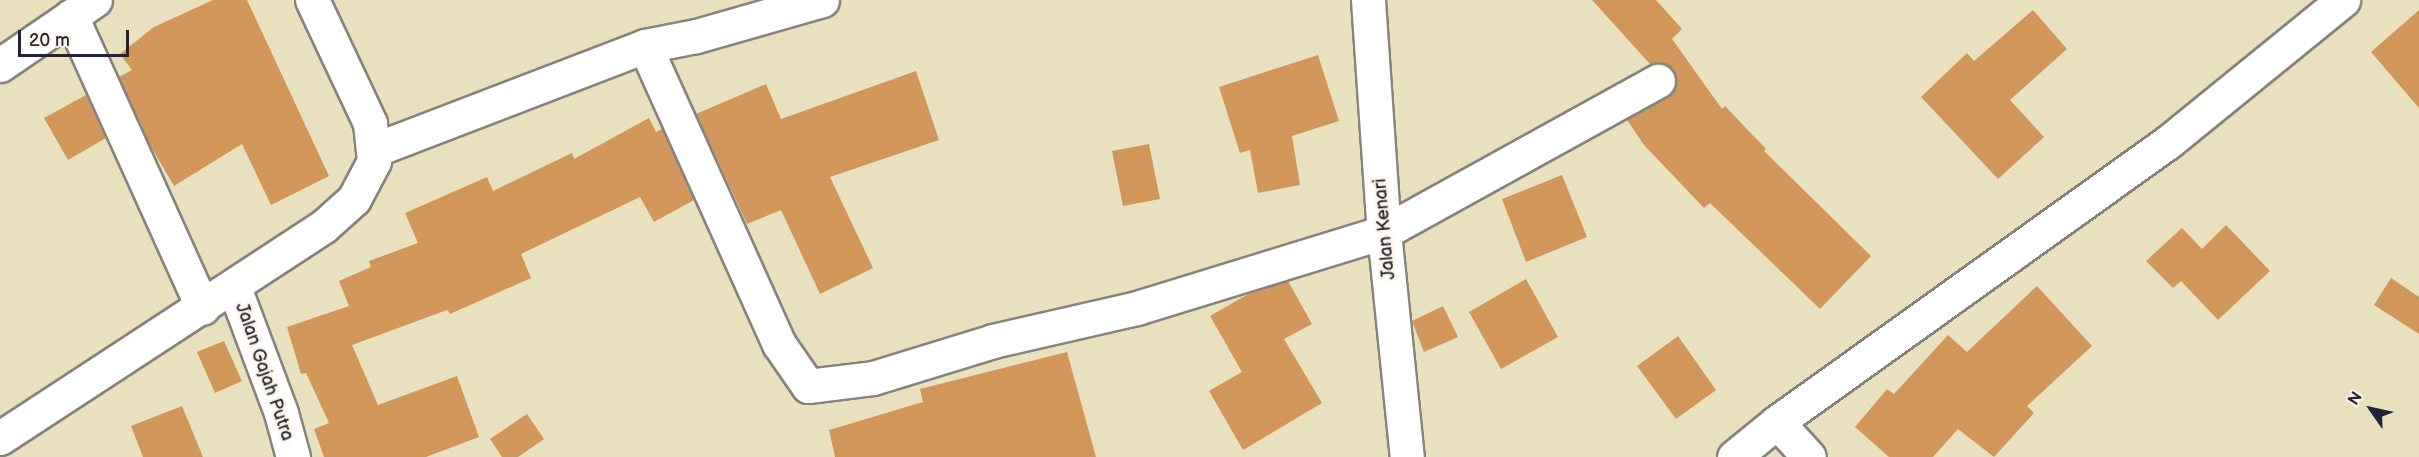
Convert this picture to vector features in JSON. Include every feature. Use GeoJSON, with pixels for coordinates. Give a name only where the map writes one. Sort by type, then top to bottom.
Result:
{"type":"FeatureCollection","features":[{"type":"Feature","properties":{"kind":"street"},"geometry":{"type":"LineString","coordinates":[[0,438],[203,308],[324,226],[354,199],[374,161],[370,123],[312,0]]}},
{"type":"Feature","properties":{"kind":"street"},"geometry":{"type":"LineString","coordinates":[[374,150],[645,45],[696,36],[822,0]]}},
{"type":"Feature","properties":{"kind":"street","name":"Jalan Kenari"},"geometry":{"type":"LineString","coordinates":[[1368,0],[1384,232],[1407,457]]}},
{"type":"Feature","properties":{"kind":"street"},"geometry":{"type":"LineString","coordinates":[[1734,457],[1777,422],[2167,143],[2343,0]]}},
{"type":"Feature","properties":{"kind":"street"},"geometry":{"type":"LineString","coordinates":[[0,65],[83,8],[203,308]]}},
{"type":"Feature","properties":{"kind":"street"},"geometry":{"type":"LineString","coordinates":[[645,45],[779,344],[808,386],[873,378],[993,342],[1137,308],[1384,232],[1658,81]]}},
{"type":"Feature","properties":{"kind":"street","name":"Jalan Gajah Putra"},"geometry":{"type":"LineString","coordinates":[[234,287],[281,413],[293,457]]}},
{"type":"Feature","properties":{"kind":"street"},"geometry":{"type":"LineString","coordinates":[[1777,422],[1809,457]]}},
{"type":"Feature","properties":{"kind":"building"},"geometry":{"type":"Polygon","coordinates":[[[213,0],[247,0],[329,176],[271,205],[242,144],[174,186],[150,145],[119,77],[132,70],[120,54],[154,27],[213,0]]]}},
{"type":"Feature","properties":{"kind":"building"},"geometry":{"type":"Polygon","coordinates":[[[1592,0],[1656,0],[1682,29],[1672,39],[1722,109],[1725,106],[1766,149],[1764,151],[1871,256],[1820,309],[1710,203],[1704,208],[1644,145],[1627,120],[1674,91],[1675,72],[1667,65],[1650,64],[1592,0]]]}},
{"type":"Feature","properties":{"kind":"building"},"geometry":{"type":"Polygon","coordinates":[[[2033,10],[2067,49],[2010,100],[2044,137],[1998,179],[1921,97],[1967,53],[1974,61],[2033,10]]]}},
{"type":"Feature","properties":{"kind":"building"},"geometry":{"type":"Polygon","coordinates":[[[2419,10],[2419,108],[2371,52],[2419,10]]]}},
{"type":"Feature","properties":{"kind":"building"},"geometry":{"type":"Polygon","coordinates":[[[1318,55],[1339,121],[1292,136],[1300,185],[1258,193],[1250,150],[1240,153],[1219,87],[1318,55]]]}},
{"type":"Feature","properties":{"kind":"building"},"geometry":{"type":"Polygon","coordinates":[[[916,71],[939,140],[830,177],[873,268],[820,294],[781,210],[747,224],[696,114],[766,84],[781,119],[916,71]]]}},
{"type":"Feature","properties":{"kind":"building"},"geometry":{"type":"Polygon","coordinates":[[[86,95],[106,138],[68,160],[44,118],[86,95]]]}},
{"type":"Feature","properties":{"kind":"building"},"geometry":{"type":"Polygon","coordinates":[[[649,118],[656,132],[662,129],[694,200],[654,222],[640,197],[521,254],[531,278],[450,314],[447,310],[352,345],[378,405],[457,376],[479,437],[426,457],[324,457],[314,429],[329,423],[306,373],[301,374],[287,327],[349,306],[339,281],[371,267],[369,261],[418,243],[405,213],[487,177],[493,191],[572,153],[574,159],[649,118]]]}},
{"type":"Feature","properties":{"kind":"building"},"geometry":{"type":"Polygon","coordinates":[[[1149,144],[1160,199],[1123,206],[1112,151],[1149,144]]]}},
{"type":"Feature","properties":{"kind":"building"},"geometry":{"type":"Polygon","coordinates":[[[1562,175],[1587,237],[1526,262],[1502,199],[1562,175]]]}},
{"type":"Feature","properties":{"kind":"building"},"geometry":{"type":"Polygon","coordinates":[[[2226,225],[2270,271],[2218,320],[2181,281],[2173,288],[2146,261],[2182,228],[2202,249],[2226,225]]]}},
{"type":"Feature","properties":{"kind":"building"},"geometry":{"type":"Polygon","coordinates":[[[2391,278],[2419,297],[2419,334],[2374,305],[2391,278]]]}},
{"type":"Feature","properties":{"kind":"building"},"geometry":{"type":"Polygon","coordinates":[[[1526,279],[1558,337],[1501,369],[1469,312],[1526,279]]]}},
{"type":"Feature","properties":{"kind":"building"},"geometry":{"type":"Polygon","coordinates":[[[1288,281],[1312,324],[1284,339],[1322,403],[1243,450],[1209,391],[1242,372],[1210,316],[1250,293],[1288,281]]]}},
{"type":"Feature","properties":{"kind":"building"},"geometry":{"type":"Polygon","coordinates":[[[2037,286],[2092,346],[2027,406],[2034,413],[1994,457],[1958,429],[1933,457],[1889,457],[1855,427],[1887,389],[1894,394],[1948,335],[1967,352],[2037,286]]]}},
{"type":"Feature","properties":{"kind":"building"},"geometry":{"type":"Polygon","coordinates":[[[1443,306],[1458,337],[1424,352],[1412,321],[1443,306]]]}},
{"type":"Feature","properties":{"kind":"building"},"geometry":{"type":"Polygon","coordinates":[[[1678,336],[1716,390],[1676,419],[1637,366],[1678,336]]]}},
{"type":"Feature","properties":{"kind":"building"},"geometry":{"type":"Polygon","coordinates":[[[224,341],[242,381],[215,393],[197,352],[224,341]]]}},
{"type":"Feature","properties":{"kind":"building"},"geometry":{"type":"Polygon","coordinates":[[[1067,352],[1096,457],[835,457],[829,430],[923,402],[920,389],[1067,352]]]}},
{"type":"Feature","properties":{"kind":"building"},"geometry":{"type":"Polygon","coordinates":[[[182,406],[203,457],[143,457],[131,426],[182,406]]]}},
{"type":"Feature","properties":{"kind":"building"},"geometry":{"type":"Polygon","coordinates":[[[527,414],[544,439],[518,457],[502,457],[490,439],[527,414]]]}}]}
